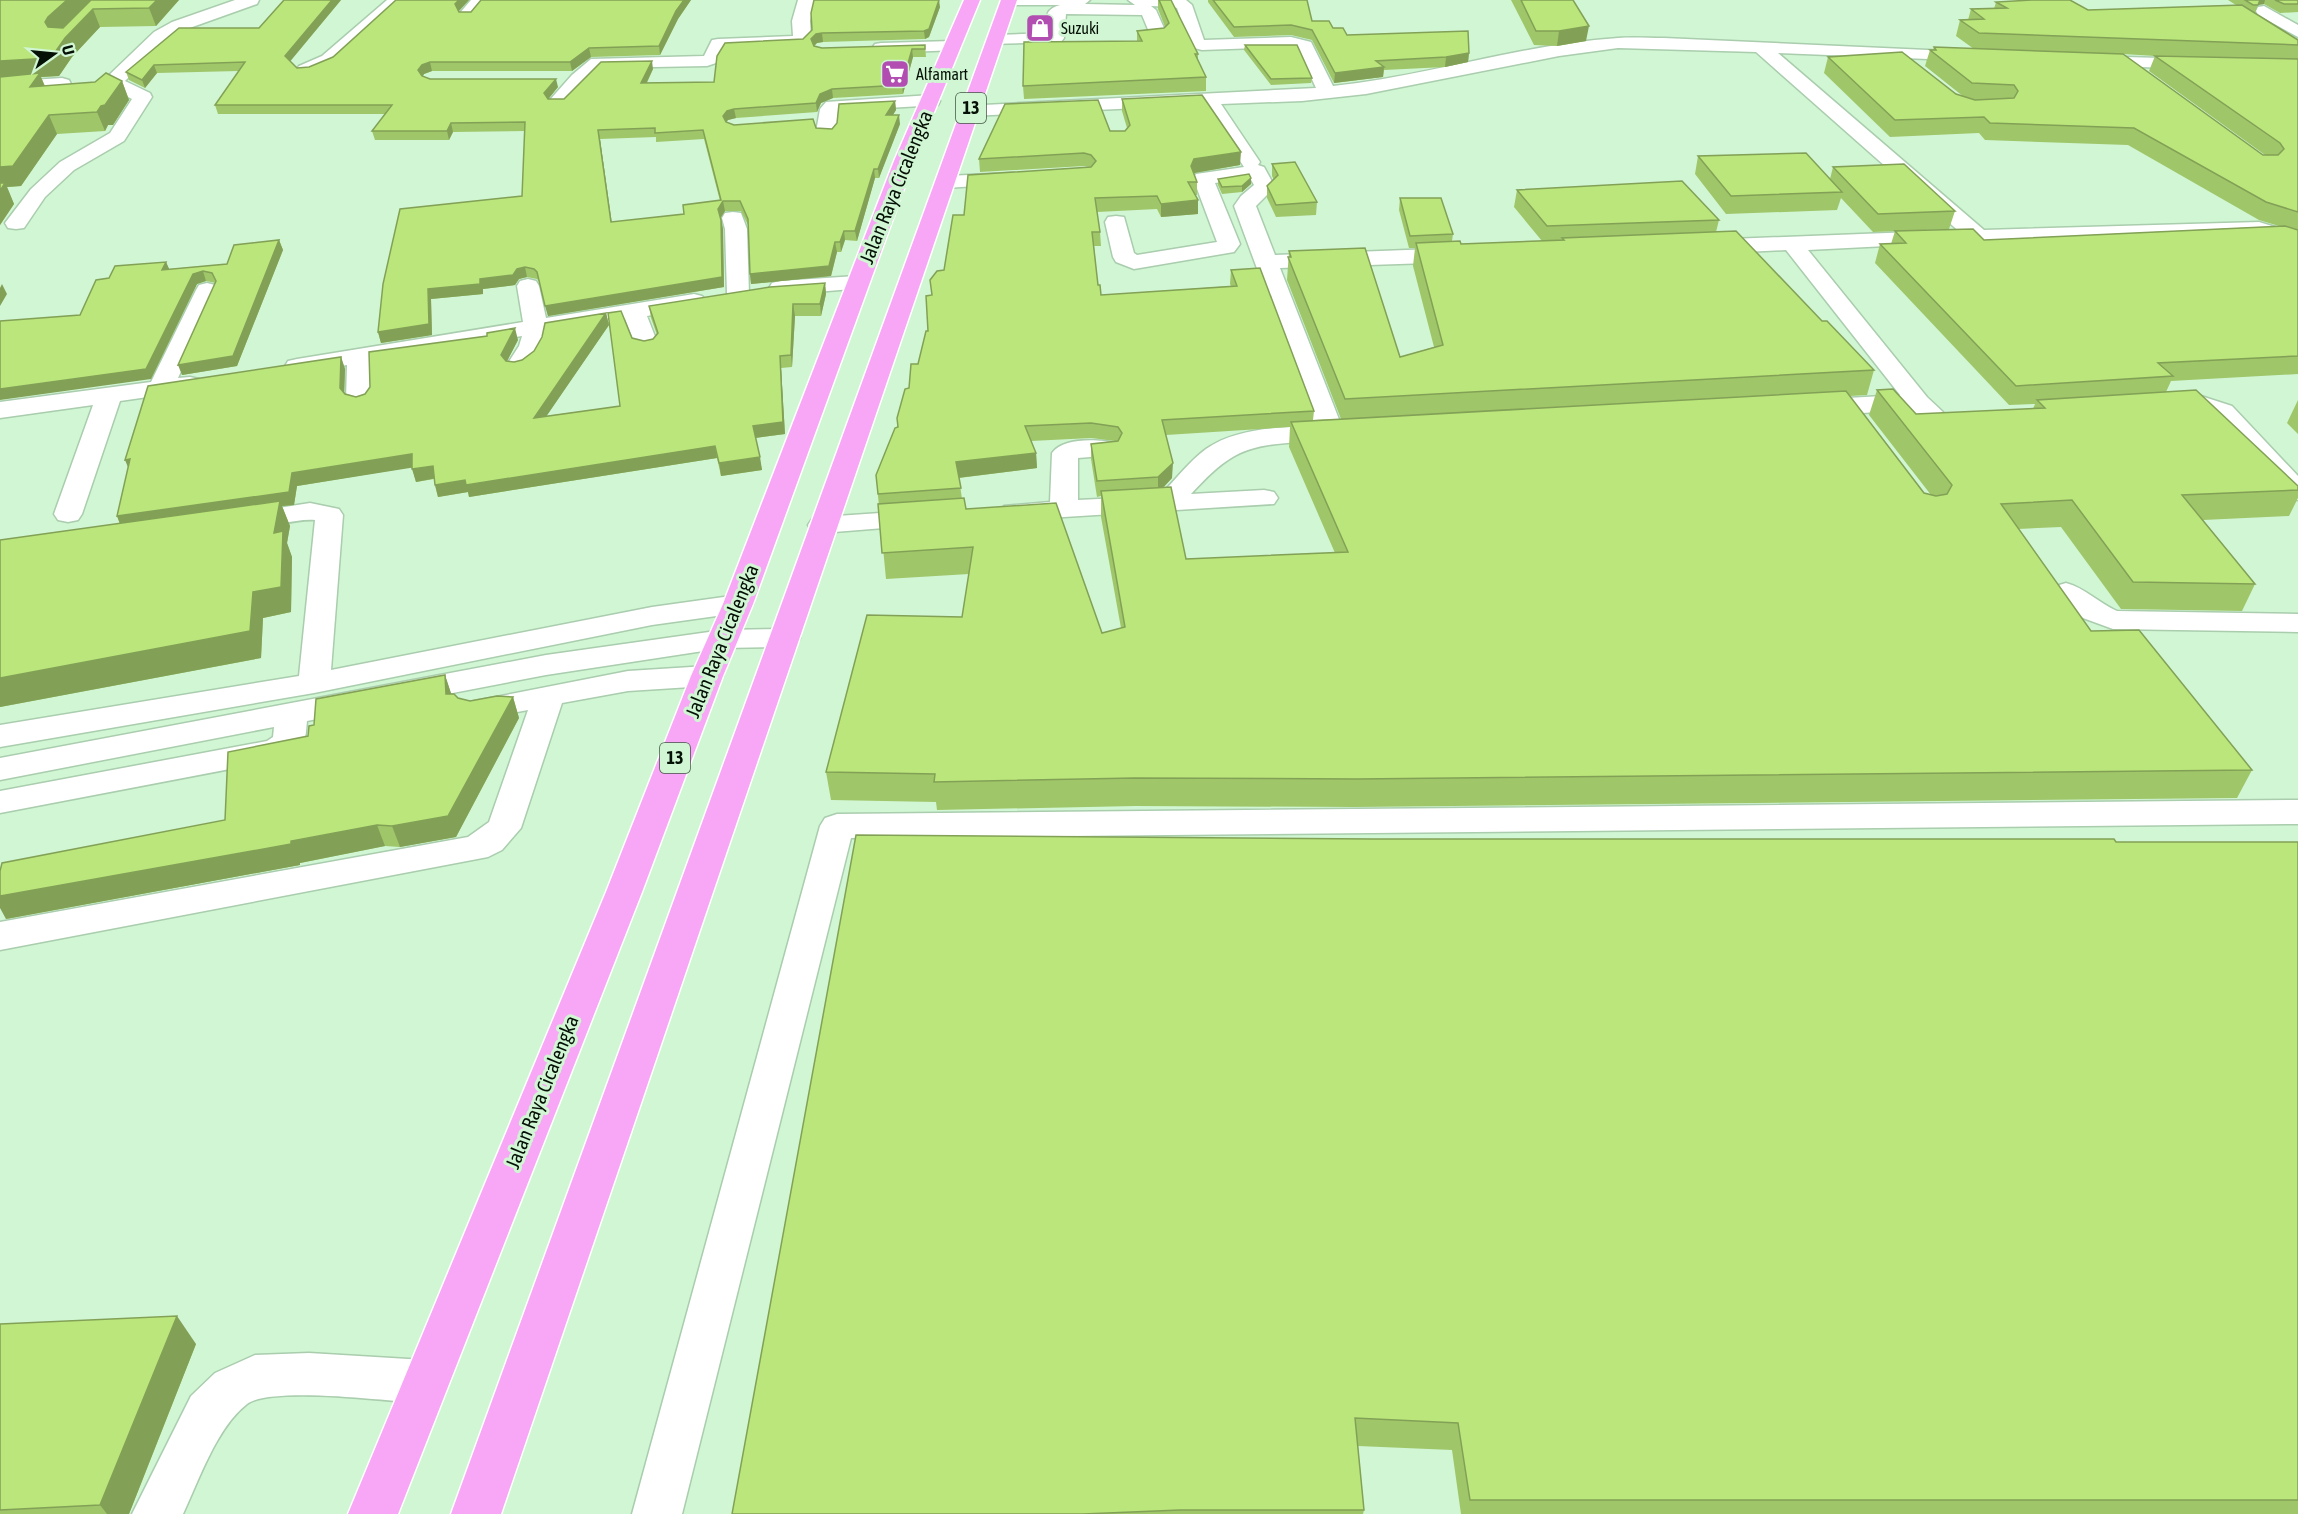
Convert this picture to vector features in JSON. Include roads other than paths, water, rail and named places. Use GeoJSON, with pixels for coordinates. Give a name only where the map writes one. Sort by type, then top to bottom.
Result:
{"type":"FeatureCollection","features":[{"type":"Feature","properties":{"kind":"highway","name":"Jalan Raya Cicalengka"},"geometry":{"type":"LineString","coordinates":[[476,1514],[785,638],[932,166],[932,100],[972,0]]}},
{"type":"Feature","properties":{"kind":"highway","name":"Jalan Raya Cicalengka"},"geometry":{"type":"LineString","coordinates":[[373,1514],[619,903],[707,676],[738,604],[856,283],[870,255],[971,110],[1009,0]]}},
{"type":"Feature","properties":{"kind":"street"},"geometry":{"type":"LineString","coordinates":[[16,223],[38,193],[67,166],[107,145],[122,132],[143,98],[113,82],[160,36],[177,26],[251,0]]}},
{"type":"Feature","properties":{"kind":"street"},"geometry":{"type":"LineString","coordinates":[[305,70],[328,60],[397,0]]}},
{"type":"Feature","properties":{"kind":"street"},"geometry":{"type":"LineString","coordinates":[[467,14],[480,0]]}},
{"type":"Feature","properties":{"kind":"street"},"geometry":{"type":"LineString","coordinates":[[557,102],[578,79],[597,63],[706,61],[713,58],[718,44],[798,41],[802,37],[801,21],[806,0]]}},
{"type":"Feature","properties":{"kind":"street"},"geometry":{"type":"LineString","coordinates":[[1009,0],[1114,0]]}},
{"type":"Feature","properties":{"kind":"street"},"geometry":{"type":"LineString","coordinates":[[1136,0],[1184,5],[1196,43],[1202,45],[1291,42],[1305,46],[1327,92]]}},
{"type":"Feature","properties":{"kind":"street"},"geometry":{"type":"LineString","coordinates":[[996,40],[1058,45],[1056,12],[1064,9],[1133,8],[1148,10],[1158,35]]}},
{"type":"Feature","properties":{"kind":"street"},"geometry":{"type":"LineString","coordinates":[[2264,11],[2298,32]]}},
{"type":"Feature","properties":{"kind":"street"},"geometry":{"type":"LineString","coordinates":[[971,110],[1108,105],[1366,88],[1559,51],[1618,43],[1986,57]]}},
{"type":"Feature","properties":{"kind":"street"},"geometry":{"type":"LineString","coordinates":[[869,48],[952,46]]}},
{"type":"Feature","properties":{"kind":"street"},"geometry":{"type":"LineString","coordinates":[[1760,47],[1979,237]]}},
{"type":"Feature","properties":{"kind":"street"},"geometry":{"type":"LineString","coordinates":[[1894,53],[1919,73]]}},
{"type":"Feature","properties":{"kind":"street"},"geometry":{"type":"LineString","coordinates":[[2078,61],[2211,65]]}},
{"type":"Feature","properties":{"kind":"street"},"geometry":{"type":"LineString","coordinates":[[2121,62],[2150,83]]}},
{"type":"Feature","properties":{"kind":"street"},"geometry":{"type":"LineString","coordinates":[[555,79],[578,79]]}},
{"type":"Feature","properties":{"kind":"street"},"geometry":{"type":"LineString","coordinates":[[0,88],[62,84]]}},
{"type":"Feature","properties":{"kind":"street"},"geometry":{"type":"LineString","coordinates":[[1208,99],[1250,162]]}},
{"type":"Feature","properties":{"kind":"street"},"geometry":{"type":"LineString","coordinates":[[805,121],[827,125],[829,109],[833,106],[932,100]]}},
{"type":"Feature","properties":{"kind":"street"},"geometry":{"type":"LineString","coordinates":[[1108,105],[1115,126]]}},
{"type":"Feature","properties":{"kind":"street"},"geometry":{"type":"LineString","coordinates":[[932,166],[1029,178]]}},
{"type":"Feature","properties":{"kind":"street"},"geometry":{"type":"LineString","coordinates":[[1116,222],[1124,257],[1134,262],[1226,247],[1229,244],[1203,178],[1257,171],[1265,187],[1248,200],[1245,206],[1266,262],[1343,433],[1269,438],[1227,448],[1215,456],[1167,502]]}},
{"type":"Feature","properties":{"kind":"street"},"geometry":{"type":"LineString","coordinates":[[9,195],[38,193]]}},
{"type":"Feature","properties":{"kind":"street"},"geometry":{"type":"LineString","coordinates":[[733,218],[736,229],[738,294]]}},
{"type":"Feature","properties":{"kind":"street"},"geometry":{"type":"LineString","coordinates":[[1685,248],[2263,228],[2298,241]]}},
{"type":"Feature","properties":{"kind":"street"},"geometry":{"type":"LineString","coordinates":[[1792,244],[1918,402],[1934,416],[1956,419]]}},
{"type":"Feature","properties":{"kind":"street"},"geometry":{"type":"LineString","coordinates":[[1266,262],[1481,255]]}},
{"type":"Feature","properties":{"kind":"street"},"geometry":{"type":"LineString","coordinates":[[277,370],[738,294],[790,287],[856,283]]}},
{"type":"Feature","properties":{"kind":"street"},"geometry":{"type":"LineString","coordinates":[[518,366],[534,344],[535,327],[528,286]]}},
{"type":"Feature","properties":{"kind":"street"},"geometry":{"type":"LineString","coordinates":[[161,388],[207,290]]}},
{"type":"Feature","properties":{"kind":"street"},"geometry":{"type":"LineString","coordinates":[[634,311],[645,344]]}},
{"type":"Feature","properties":{"kind":"street"},"geometry":{"type":"LineString","coordinates":[[359,356],[359,399]]}},
{"type":"Feature","properties":{"kind":"street"},"geometry":{"type":"LineString","coordinates":[[0,410],[218,379]]}},
{"type":"Feature","properties":{"kind":"street"},"geometry":{"type":"LineString","coordinates":[[68,514],[109,395]]}},
{"type":"Feature","properties":{"kind":"street"},"geometry":{"type":"LineString","coordinates":[[1787,410],[1918,402]]}},
{"type":"Feature","properties":{"kind":"street"},"geometry":{"type":"LineString","coordinates":[[2145,408],[2201,404],[2223,411],[2298,492]]}},
{"type":"Feature","properties":{"kind":"street"},"geometry":{"type":"LineString","coordinates":[[1846,406],[1867,433]]}},
{"type":"Feature","properties":{"kind":"street"},"geometry":{"type":"LineString","coordinates":[[1064,509],[1065,453],[1074,450],[1107,449]]}},
{"type":"Feature","properties":{"kind":"street"},"geometry":{"type":"LineString","coordinates":[[988,514],[1264,498]]}},
{"type":"Feature","properties":{"kind":"street"},"geometry":{"type":"LineString","coordinates":[[211,526],[306,511],[320,511],[329,515],[314,683]]}},
{"type":"Feature","properties":{"kind":"street"},"geometry":{"type":"LineString","coordinates":[[822,525],[898,518],[944,517]]}},
{"type":"Feature","properties":{"kind":"street"},"geometry":{"type":"LineString","coordinates":[[2066,592],[2094,612],[2113,620],[2298,623]]}},
{"type":"Feature","properties":{"kind":"street"},"geometry":{"type":"LineString","coordinates":[[0,736],[314,683],[652,616],[738,604]]}},
{"type":"Feature","properties":{"kind":"street"},"geometry":{"type":"LineString","coordinates":[[0,769],[546,664],[723,639],[785,638]]}},
{"type":"Feature","properties":{"kind":"street"},"geometry":{"type":"LineString","coordinates":[[476,710],[628,681],[707,676]]}},
{"type":"Feature","properties":{"kind":"street"},"geometry":{"type":"LineString","coordinates":[[0,936],[476,848],[490,841],[504,828],[549,696]]}},
{"type":"Feature","properties":{"kind":"street"},"geometry":{"type":"LineString","coordinates":[[0,802],[276,750],[289,742],[291,713]]}},
{"type":"Feature","properties":{"kind":"street"},"geometry":{"type":"LineString","coordinates":[[657,1514],[837,826],[2298,812]]}},
{"type":"Feature","properties":{"kind":"street"},"geometry":{"type":"LineString","coordinates":[[157,1514],[208,1412],[231,1388],[255,1376],[309,1374],[425,1382]]}},
{"type":"Feature","properties":{"kind":"place","name":"Suzuki"},"geometry":{"type":"Point","coordinates":[1040,28]}},
{"type":"Feature","properties":{"kind":"place","name":"Alfamart"},"geometry":{"type":"Point","coordinates":[895,74]}}]}
